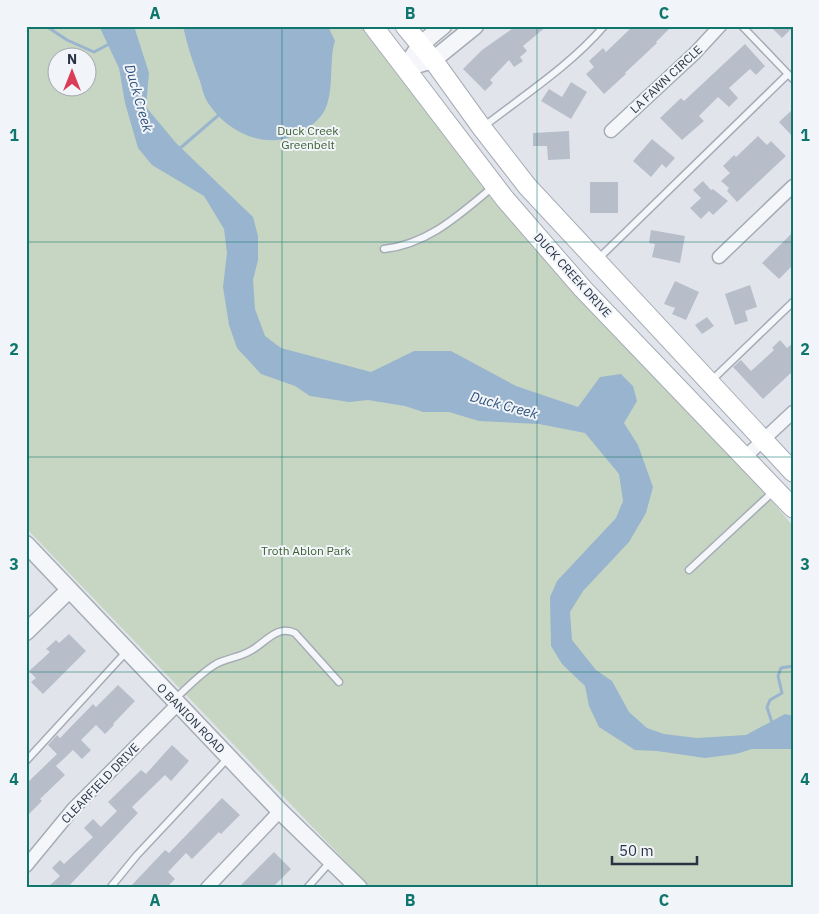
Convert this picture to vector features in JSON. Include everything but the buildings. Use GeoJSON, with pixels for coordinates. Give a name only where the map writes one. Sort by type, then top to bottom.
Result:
{"type":"FeatureCollection","features":[{"type":"Feature","properties":{"kind":"main road","name":"DUCK CREEK DRIVE"},"geometry":{"type":"LineString","coordinates":[[373,26],[495,185],[583,289],[793,508]]}},
{"type":"Feature","properties":{"kind":"main road","name":"DUCK CREEK DRIVE"},"geometry":{"type":"LineString","coordinates":[[405,26],[433,60],[527,186],[793,472]]}},
{"type":"Feature","properties":{"kind":"street"},"geometry":{"type":"LineString","coordinates":[[405,68],[420,45],[443,26]]}},
{"type":"Feature","properties":{"kind":"street"},"geometry":{"type":"LineString","coordinates":[[405,68],[433,60],[475,26]]}},
{"type":"Feature","properties":{"kind":"street","name":"LA FAWN CIRCLE"},"geometry":{"type":"LineString","coordinates":[[611,131],[695,53],[720,26]]}},
{"type":"Feature","properties":{"kind":"street"},"geometry":{"type":"LineString","coordinates":[[719,257],[793,186]]}},
{"type":"Feature","properties":{"kind":"street"},"geometry":{"type":"LineString","coordinates":[[745,457],[793,412]]}},
{"type":"Feature","properties":{"kind":"street","name":"O BANION ROAD"},"geometry":{"type":"LineString","coordinates":[[26,544],[280,811],[359,888]]}},
{"type":"Feature","properties":{"kind":"street"},"geometry":{"type":"LineString","coordinates":[[26,632],[69,590]]}},
{"type":"Feature","properties":{"kind":"street","name":"CLEARFIELD DRIVE"},"geometry":{"type":"LineString","coordinates":[[26,866],[73,809],[176,702]]}},
{"type":"Feature","properties":{"kind":"street"},"geometry":{"type":"LineString","coordinates":[[207,888],[280,811]]}},
{"type":"Feature","properties":{"kind":"lane"},"geometry":{"type":"LineString","coordinates":[[482,128],[594,38],[604,26]]}},
{"type":"Feature","properties":{"kind":"lane"},"geometry":{"type":"LineString","coordinates":[[595,261],[790,77],[742,26]]}},
{"type":"Feature","properties":{"kind":"lane"},"geometry":{"type":"LineString","coordinates":[[384,249],[398,248],[434,233],[495,185]]}},
{"type":"Feature","properties":{"kind":"lane"},"geometry":{"type":"LineString","coordinates":[[709,382],[793,302]]}},
{"type":"Feature","properties":{"kind":"lane"},"geometry":{"type":"LineString","coordinates":[[689,570],[776,489]]}},
{"type":"Feature","properties":{"kind":"lane"},"geometry":{"type":"LineString","coordinates":[[176,702],[215,665],[228,658],[251,651],[278,632],[287,629],[295,633],[339,682]]}},
{"type":"Feature","properties":{"kind":"lane"},"geometry":{"type":"LineString","coordinates":[[26,760],[127,650]]}},
{"type":"Feature","properties":{"kind":"lane"},"geometry":{"type":"LineString","coordinates":[[110,888],[137,854],[229,758]]}},
{"type":"Feature","properties":{"kind":"lane"},"geometry":{"type":"LineString","coordinates":[[307,888],[331,861]]}},
{"type":"Feature","properties":{"kind":"green space"},"geometry":{"type":"Polygon","coordinates":[[[26,26],[361,26],[623,344],[766,494],[793,526],[793,888],[371,888],[26,528],[26,26]]]}},
{"type":"Feature","properties":{"kind":"water","name":"Duck Creek"},"geometry":{"type":"Polygon","coordinates":[[[99,26],[134,26],[149,73],[146,107],[176,143],[253,217],[258,236],[258,260],[253,280],[255,309],[265,336],[281,348],[371,372],[414,351],[451,351],[516,386],[578,407],[600,377],[621,374],[633,386],[637,401],[624,423],[638,445],[653,487],[646,513],[629,542],[583,591],[570,612],[572,640],[596,670],[612,681],[629,712],[647,728],[664,734],[697,738],[746,735],[785,714],[793,716],[793,749],[752,749],[736,754],[705,758],[657,751],[635,750],[599,727],[589,706],[585,686],[562,664],[551,646],[550,597],[557,581],[616,518],[623,501],[619,474],[585,433],[539,424],[479,421],[449,412],[423,412],[405,406],[368,400],[349,402],[310,396],[295,386],[261,374],[237,348],[229,325],[223,287],[227,253],[224,229],[204,196],[152,165],[138,148],[125,103],[119,68],[99,26]]]}},
{"type":"Feature","properties":{"kind":"water"},"geometry":{"type":"Polygon","coordinates":[[[183,26],[328,26],[335,41],[329,100],[326,108],[321,116],[307,129],[293,136],[277,140],[262,140],[232,128],[219,117],[204,95],[183,26]]]}},
{"type":"Feature","properties":{"kind":"waterway"},"geometry":{"type":"LineString","coordinates":[[46,26],[67,40],[94,52],[111,43]]}},
{"type":"Feature","properties":{"kind":"waterway"},"geometry":{"type":"LineString","coordinates":[[178,150],[221,113]]}},
{"type":"Feature","properties":{"kind":"waterway"},"geometry":{"type":"LineString","coordinates":[[772,723],[767,707],[770,700],[782,693],[778,676],[781,668],[793,666]]}},
{"type":"Feature","properties":{"kind":"park label","name":"Duck Creek Greenbelt"},"geometry":{"type":"Point","coordinates":[308,137]}},
{"type":"Feature","properties":{"kind":"park label","name":"Troth Ablon Park"},"geometry":{"type":"Point","coordinates":[306,550]}}]}
